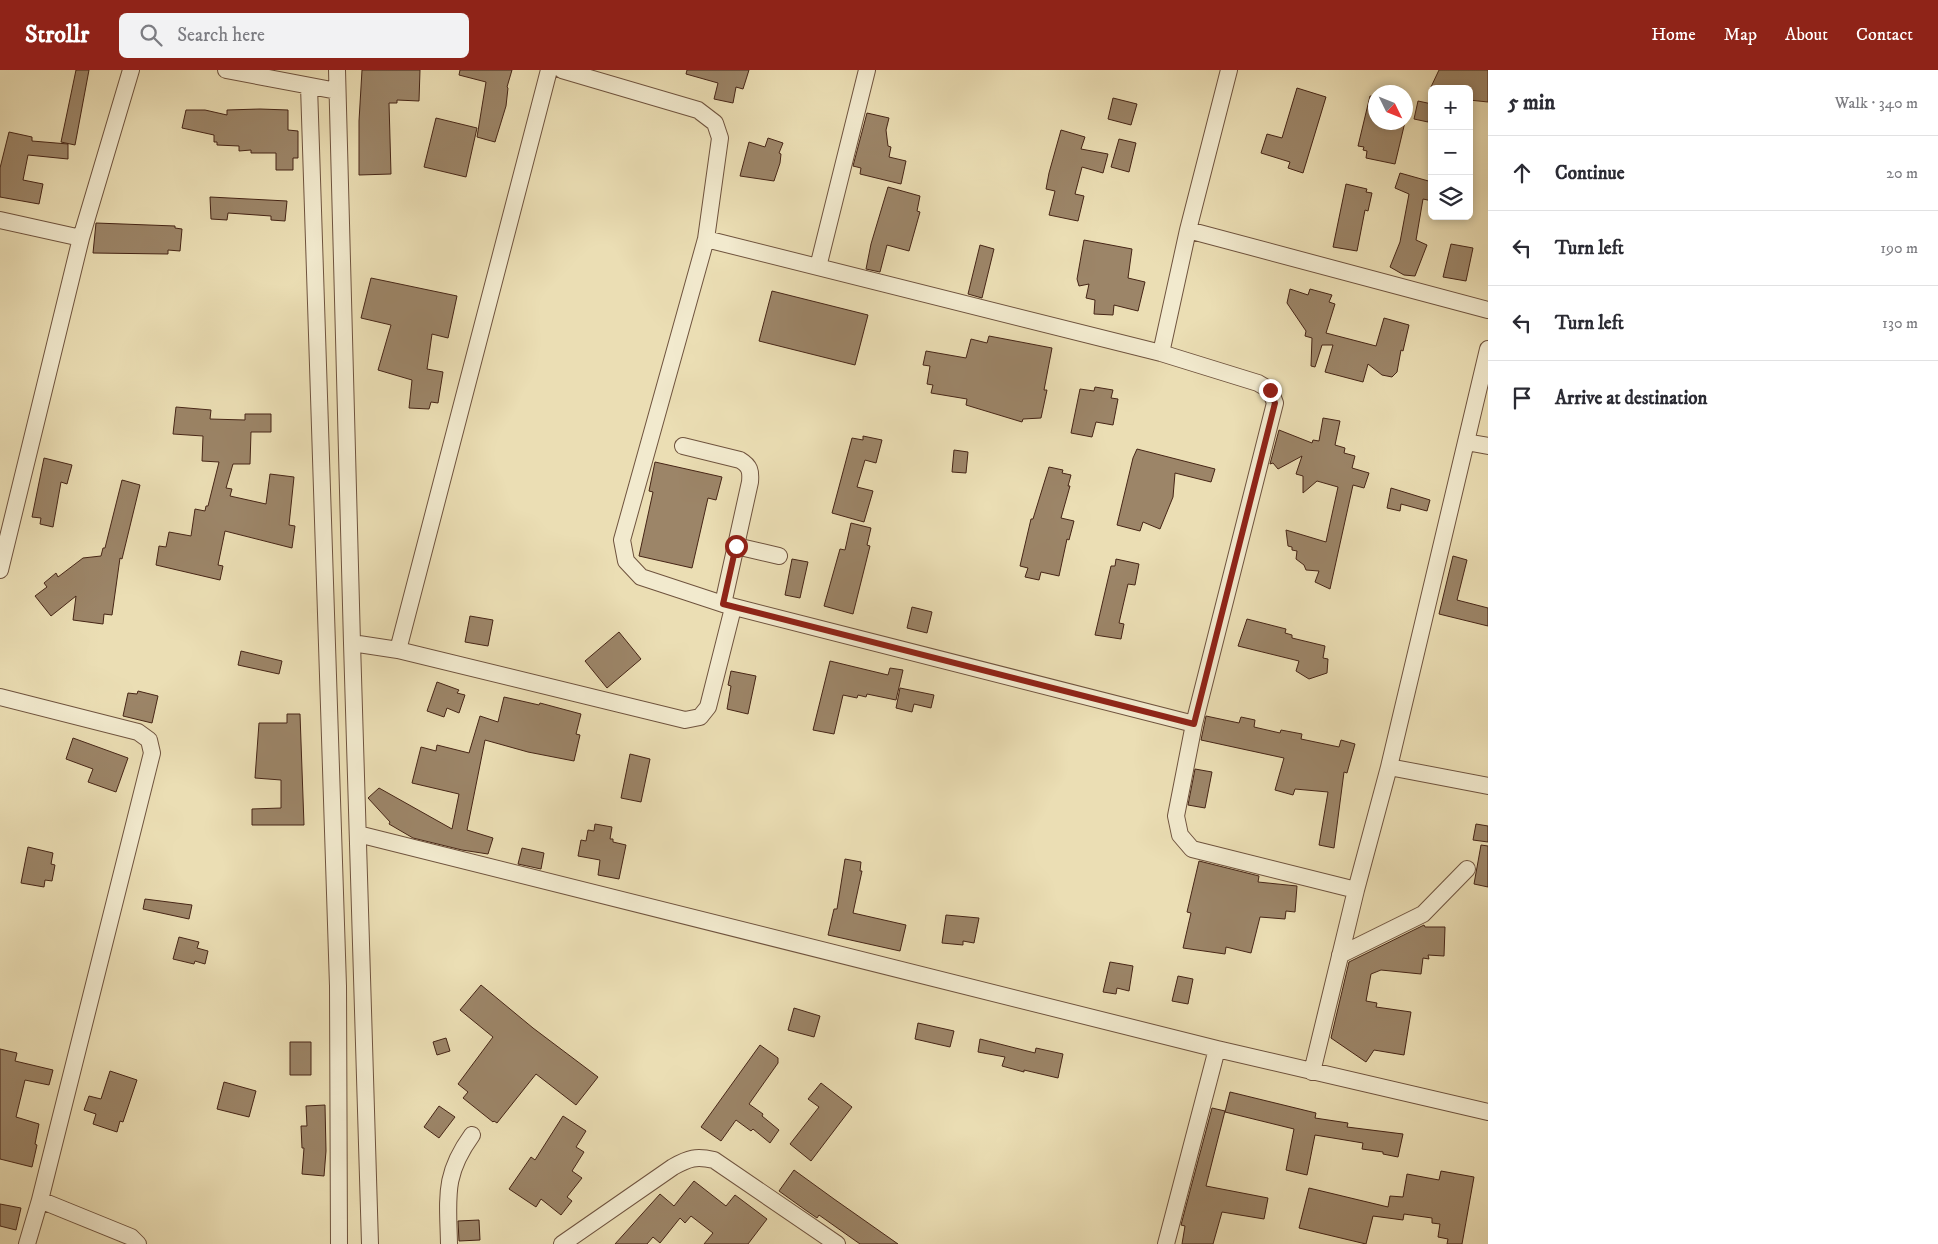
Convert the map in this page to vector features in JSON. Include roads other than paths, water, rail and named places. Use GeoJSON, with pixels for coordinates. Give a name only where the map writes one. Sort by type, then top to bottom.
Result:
{"type":"FeatureCollection","features":[{"type":"Feature","properties":{"kind":"street"},"geometry":{"type":"LineString","coordinates":[[0,570],[80,238],[131,70]]}},
{"type":"Feature","properties":{"kind":"street"},"geometry":{"type":"LineString","coordinates":[[226,70],[337,91]]}},
{"type":"Feature","properties":{"kind":"street"},"geometry":{"type":"LineString","coordinates":[[337,70],[370,1244]]}},
{"type":"Feature","properties":{"kind":"street"},"geometry":{"type":"LineString","coordinates":[[398,650],[549,70]]}},
{"type":"Feature","properties":{"kind":"street"},"geometry":{"type":"LineString","coordinates":[[562,70],[698,110],[715,122],[720,138],[706,239],[622,540],[626,561],[641,577],[728,606],[1194,724]]}},
{"type":"Feature","properties":{"kind":"street"},"geometry":{"type":"LineString","coordinates":[[818,267],[867,70]]}},
{"type":"Feature","properties":{"kind":"street"},"geometry":{"type":"LineString","coordinates":[[1161,353],[1188,230],[1229,70]]}},
{"type":"Feature","properties":{"kind":"street"},"geometry":{"type":"LineString","coordinates":[[309,86],[330,790],[338,986],[340,1244]]}},
{"type":"Feature","properties":{"kind":"street"},"geometry":{"type":"LineString","coordinates":[[0,220],[80,238]]}},
{"type":"Feature","properties":{"kind":"street"},"geometry":{"type":"LineString","coordinates":[[1188,230],[1488,310]]}},
{"type":"Feature","properties":{"kind":"street"},"geometry":{"type":"LineString","coordinates":[[706,239],[1161,353],[1258,383],[1270,390],[1275,403],[1194,724],[1176,816],[1180,835],[1192,849],[1356,890]]}},
{"type":"Feature","properties":{"kind":"street"},"geometry":{"type":"LineString","coordinates":[[1312,1072],[1388,768],[1488,349]]}},
{"type":"Feature","properties":{"kind":"street"},"geometry":{"type":"LineString","coordinates":[[1466,442],[1488,446]]}},
{"type":"Feature","properties":{"kind":"street"},"geometry":{"type":"LineString","coordinates":[[352,643],[398,650],[685,720],[700,717],[708,707],[728,606],[736,546],[750,482],[750,470],[747,464],[740,460],[683,446]]}},
{"type":"Feature","properties":{"kind":"street"},"geometry":{"type":"LineString","coordinates":[[736,546],[779,556]]}},
{"type":"Feature","properties":{"kind":"street"},"geometry":{"type":"LineString","coordinates":[[0,697],[138,732],[149,740],[152,753],[40,1200],[27,1244]]}},
{"type":"Feature","properties":{"kind":"street"},"geometry":{"type":"LineString","coordinates":[[1388,768],[1488,786]]}},
{"type":"Feature","properties":{"kind":"street"},"geometry":{"type":"LineString","coordinates":[[330,790],[356,795]]}},
{"type":"Feature","properties":{"kind":"street"},"geometry":{"type":"LineString","coordinates":[[358,834],[1217,1049],[1488,1112]]}},
{"type":"Feature","properties":{"kind":"street"},"geometry":{"type":"LineString","coordinates":[[1340,954],[1423,914],[1468,869]]}},
{"type":"Feature","properties":{"kind":"street"},"geometry":{"type":"LineString","coordinates":[[1166,1244],[1217,1049]]}},
{"type":"Feature","properties":{"kind":"street"},"geometry":{"type":"LineString","coordinates":[[449,1244],[448,1195],[451,1171],[459,1153],[472,1135]]}},
{"type":"Feature","properties":{"kind":"street"},"geometry":{"type":"LineString","coordinates":[[562,1244],[673,1167],[699,1157],[714,1160],[837,1244]]}},
{"type":"Feature","properties":{"kind":"street"},"geometry":{"type":"LineString","coordinates":[[40,1200],[131,1237],[138,1244]]}}]}
